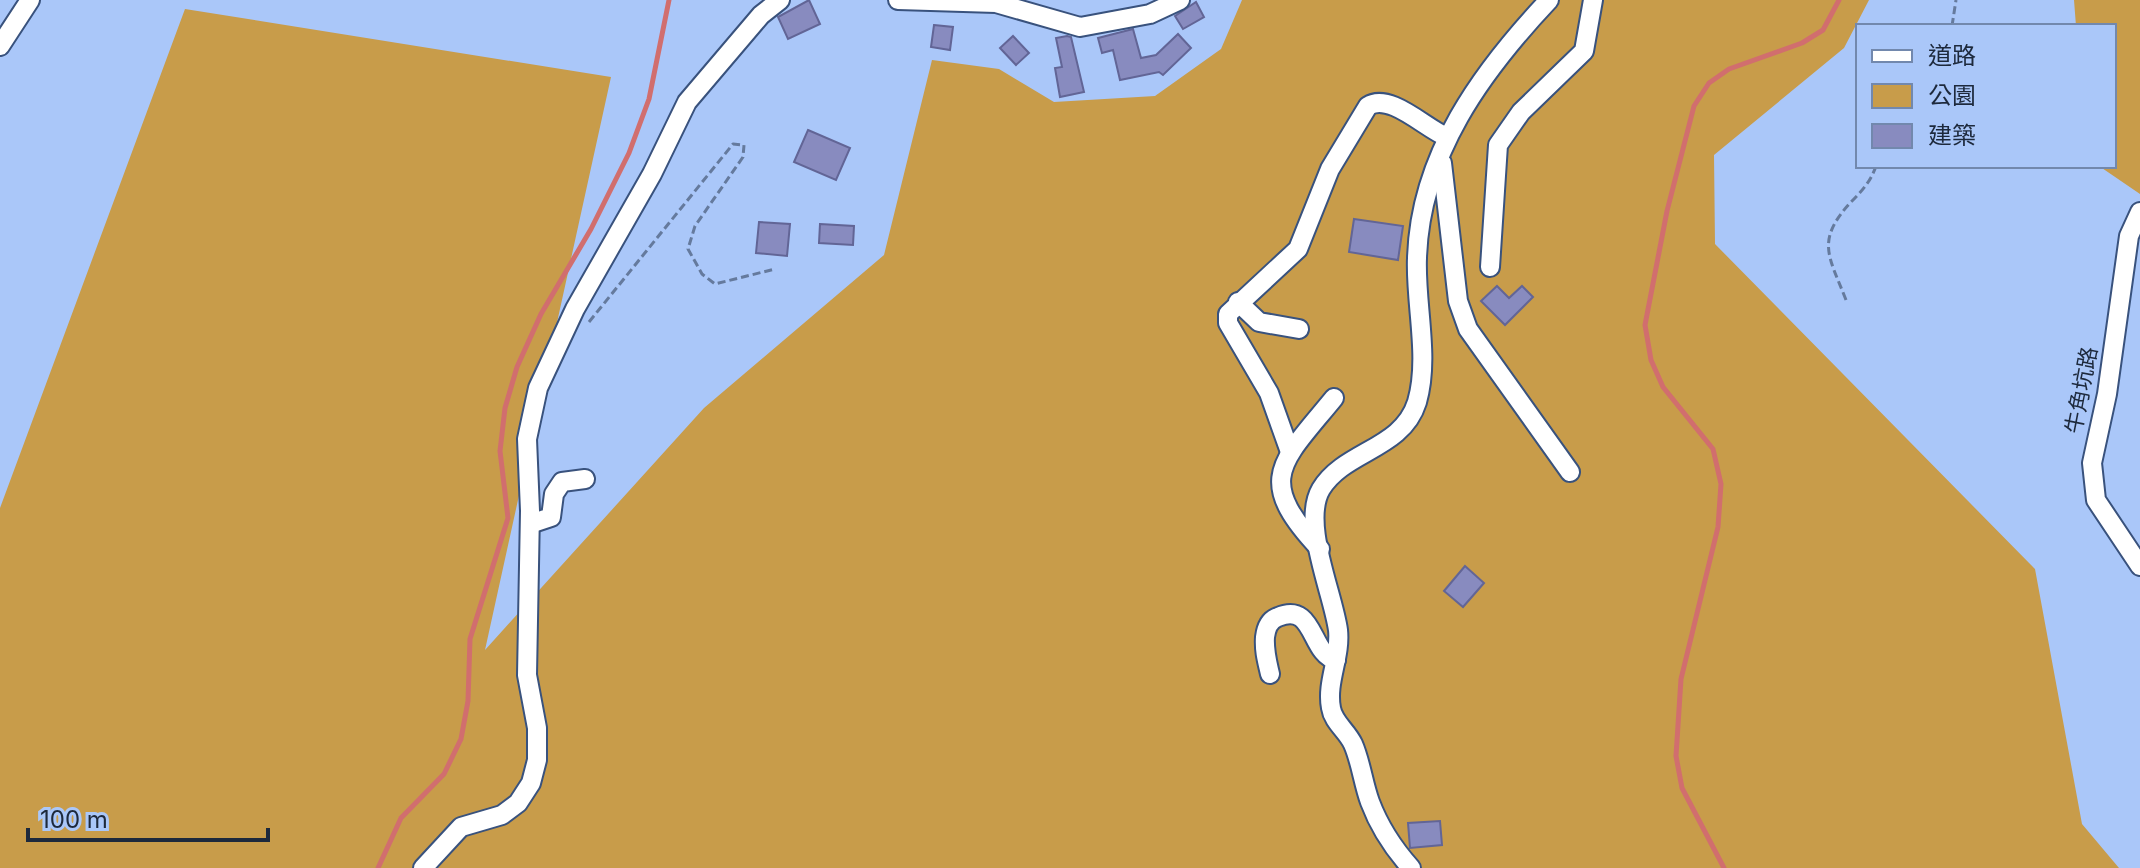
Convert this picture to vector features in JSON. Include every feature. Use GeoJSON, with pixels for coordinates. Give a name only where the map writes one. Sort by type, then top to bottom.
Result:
{"type":"FeatureCollection","features":[{"type":"Feature","properties":{"kind":"street"},"geometry":{"type":"LineString","coordinates":[[0,46],[30,0]]}},
{"type":"Feature","properties":{"kind":"street"},"geometry":{"type":"LineString","coordinates":[[423,868],[461,827],[502,815],[518,803],[531,783],[537,760],[537,728],[527,675],[530,524],[527,439],[538,388],[562,334],[652,174],[687,102],[761,15],[780,0]]}},
{"type":"Feature","properties":{"kind":"street"},"geometry":{"type":"LineString","coordinates":[[898,0],[996,3],[1080,27],[1150,14],[1180,0]]}},
{"type":"Feature","properties":{"kind":"street"},"geometry":{"type":"LineString","coordinates":[[1411,868],[1396,850],[1371,805],[1352,740],[1334,717],[1330,692],[1338,628],[1314,510],[1323,486],[1345,466],[1392,439],[1406,425],[1417,401],[1421,377],[1417,256],[1424,208],[1447,137],[1467,99],[1508,44],[1549,0]]}},
{"type":"Feature","properties":{"kind":"street"},"geometry":{"type":"LineString","coordinates":[[1490,267],[1498,145],[1521,112],[1584,51],[1593,0]]}},
{"type":"Feature","properties":{"kind":"street"},"geometry":{"type":"LineString","coordinates":[[1290,452],[1269,393],[1228,323],[1228,314],[1298,249],[1330,169],[1368,106],[1374,102],[1388,103],[1447,137]]}},
{"type":"Feature","properties":{"kind":"street"},"geometry":{"type":"LineString","coordinates":[[1441,156],[1458,301],[1468,329],[1570,472]]}},
{"type":"Feature","properties":{"kind":"street","name":"牛角坑路"},"geometry":{"type":"LineString","coordinates":[[2140,212],[2129,236],[2107,394],[2092,463],[2092,482],[2096,500],[2140,566]]}},
{"type":"Feature","properties":{"kind":"street"},"geometry":{"type":"LineString","coordinates":[[1238,302],[1259,322],[1282,329],[1299,329]]}},
{"type":"Feature","properties":{"kind":"street"},"geometry":{"type":"LineString","coordinates":[[1320,549],[1283,503],[1282,476],[1290,452],[1334,398]]}},
{"type":"Feature","properties":{"kind":"street"},"geometry":{"type":"LineString","coordinates":[[530,524],[551,517],[554,494],[562,482],[585,479]]}},
{"type":"Feature","properties":{"kind":"street"},"geometry":{"type":"LineString","coordinates":[[1270,674],[1264,649],[1266,629],[1278,617],[1294,614],[1301,617],[1324,653],[1336,660]]}},
{"type":"Feature","properties":{"kind":"path"},"geometry":{"type":"LineString","coordinates":[[1952,24],[1956,0]]}},
{"type":"Feature","properties":{"kind":"path"},"geometry":{"type":"LineString","coordinates":[[589,322],[727,150],[739,142],[746,151],[695,226],[688,249],[702,274],[715,284],[775,269]]}},
{"type":"Feature","properties":{"kind":"path"},"geometry":{"type":"LineString","coordinates":[[1846,300],[1829,255],[1828,232],[1833,221],[1867,186],[1875,168]]}},
{"type":"Feature","properties":{"kind":"green space"},"geometry":{"type":"Polygon","coordinates":[[[1242,0],[1869,0],[1844,48],[1714,155],[1715,244],[2035,569],[2082,824],[2119,868],[0,868],[0,508],[185,9],[611,77],[485,650],[704,408],[884,255],[932,60],[999,69],[1054,102],[1155,96],[1221,49],[1242,0]]]}},
{"type":"Feature","properties":{"kind":"green space"},"geometry":{"type":"Polygon","coordinates":[[[2074,0],[2140,0],[2140,194],[2102,168],[2116,168],[2116,24],[2076,24],[2074,0]]]}},
{"type":"Feature","properties":{"kind":"building"},"geometry":{"type":"Polygon","coordinates":[[[809,0],[820,24],[788,39],[778,17],[809,0]]]}},
{"type":"Feature","properties":{"kind":"building"},"geometry":{"type":"Polygon","coordinates":[[[1196,2],[1204,17],[1183,29],[1175,16],[1196,2]]]}},
{"type":"Feature","properties":{"kind":"building"},"geometry":{"type":"Polygon","coordinates":[[[934,25],[953,27],[950,50],[931,47],[934,25]]]}},
{"type":"Feature","properties":{"kind":"building"},"geometry":{"type":"Polygon","coordinates":[[[1133,29],[1141,58],[1156,55],[1178,34],[1191,48],[1163,75],[1159,72],[1120,80],[1113,50],[1102,53],[1098,38],[1133,29]]]}},
{"type":"Feature","properties":{"kind":"building"},"geometry":{"type":"Polygon","coordinates":[[[1013,36],[1029,53],[1016,65],[1000,48],[1013,36]]]}},
{"type":"Feature","properties":{"kind":"building"},"geometry":{"type":"Polygon","coordinates":[[[1071,37],[1084,92],[1060,97],[1055,68],[1062,67],[1056,38],[1071,37]]]}},
{"type":"Feature","properties":{"kind":"building"},"geometry":{"type":"Polygon","coordinates":[[[808,130],[850,148],[836,180],[794,162],[808,130]]]}},
{"type":"Feature","properties":{"kind":"building"},"geometry":{"type":"Polygon","coordinates":[[[1354,219],[1403,226],[1398,260],[1349,252],[1354,219]]]}},
{"type":"Feature","properties":{"kind":"building"},"geometry":{"type":"Polygon","coordinates":[[[759,222],[790,224],[787,256],[756,253],[759,222]]]}},
{"type":"Feature","properties":{"kind":"building"},"geometry":{"type":"Polygon","coordinates":[[[820,224],[854,226],[853,245],[819,243],[820,224]]]}},
{"type":"Feature","properties":{"kind":"building"},"geometry":{"type":"Polygon","coordinates":[[[1497,286],[1509,298],[1522,286],[1533,297],[1505,325],[1481,301],[1497,286]]]}},
{"type":"Feature","properties":{"kind":"building"},"geometry":{"type":"Polygon","coordinates":[[[1465,566],[1484,583],[1463,607],[1444,591],[1465,566]]]}},
{"type":"Feature","properties":{"kind":"building"},"geometry":{"type":"Polygon","coordinates":[[[1440,821],[1442,845],[1410,848],[1408,823],[1440,821]]]}},
{"type":"Feature","properties":{"kind":"waterway"},"geometry":{"type":"LineString","coordinates":[[378,868],[401,818],[444,774],[461,739],[468,701],[470,639],[508,518],[500,451],[505,408],[517,367],[541,314],[591,229],[629,153],[649,99],[669,0]]}},
{"type":"Feature","properties":{"kind":"waterway"},"geometry":{"type":"LineString","coordinates":[[1724,868],[1682,788],[1676,756],[1681,679],[1718,527],[1721,484],[1713,449],[1663,387],[1651,360],[1645,325],[1667,211],[1694,106],[1709,83],[1729,69],[1802,43],[1823,30],[1839,0]]}}]}
